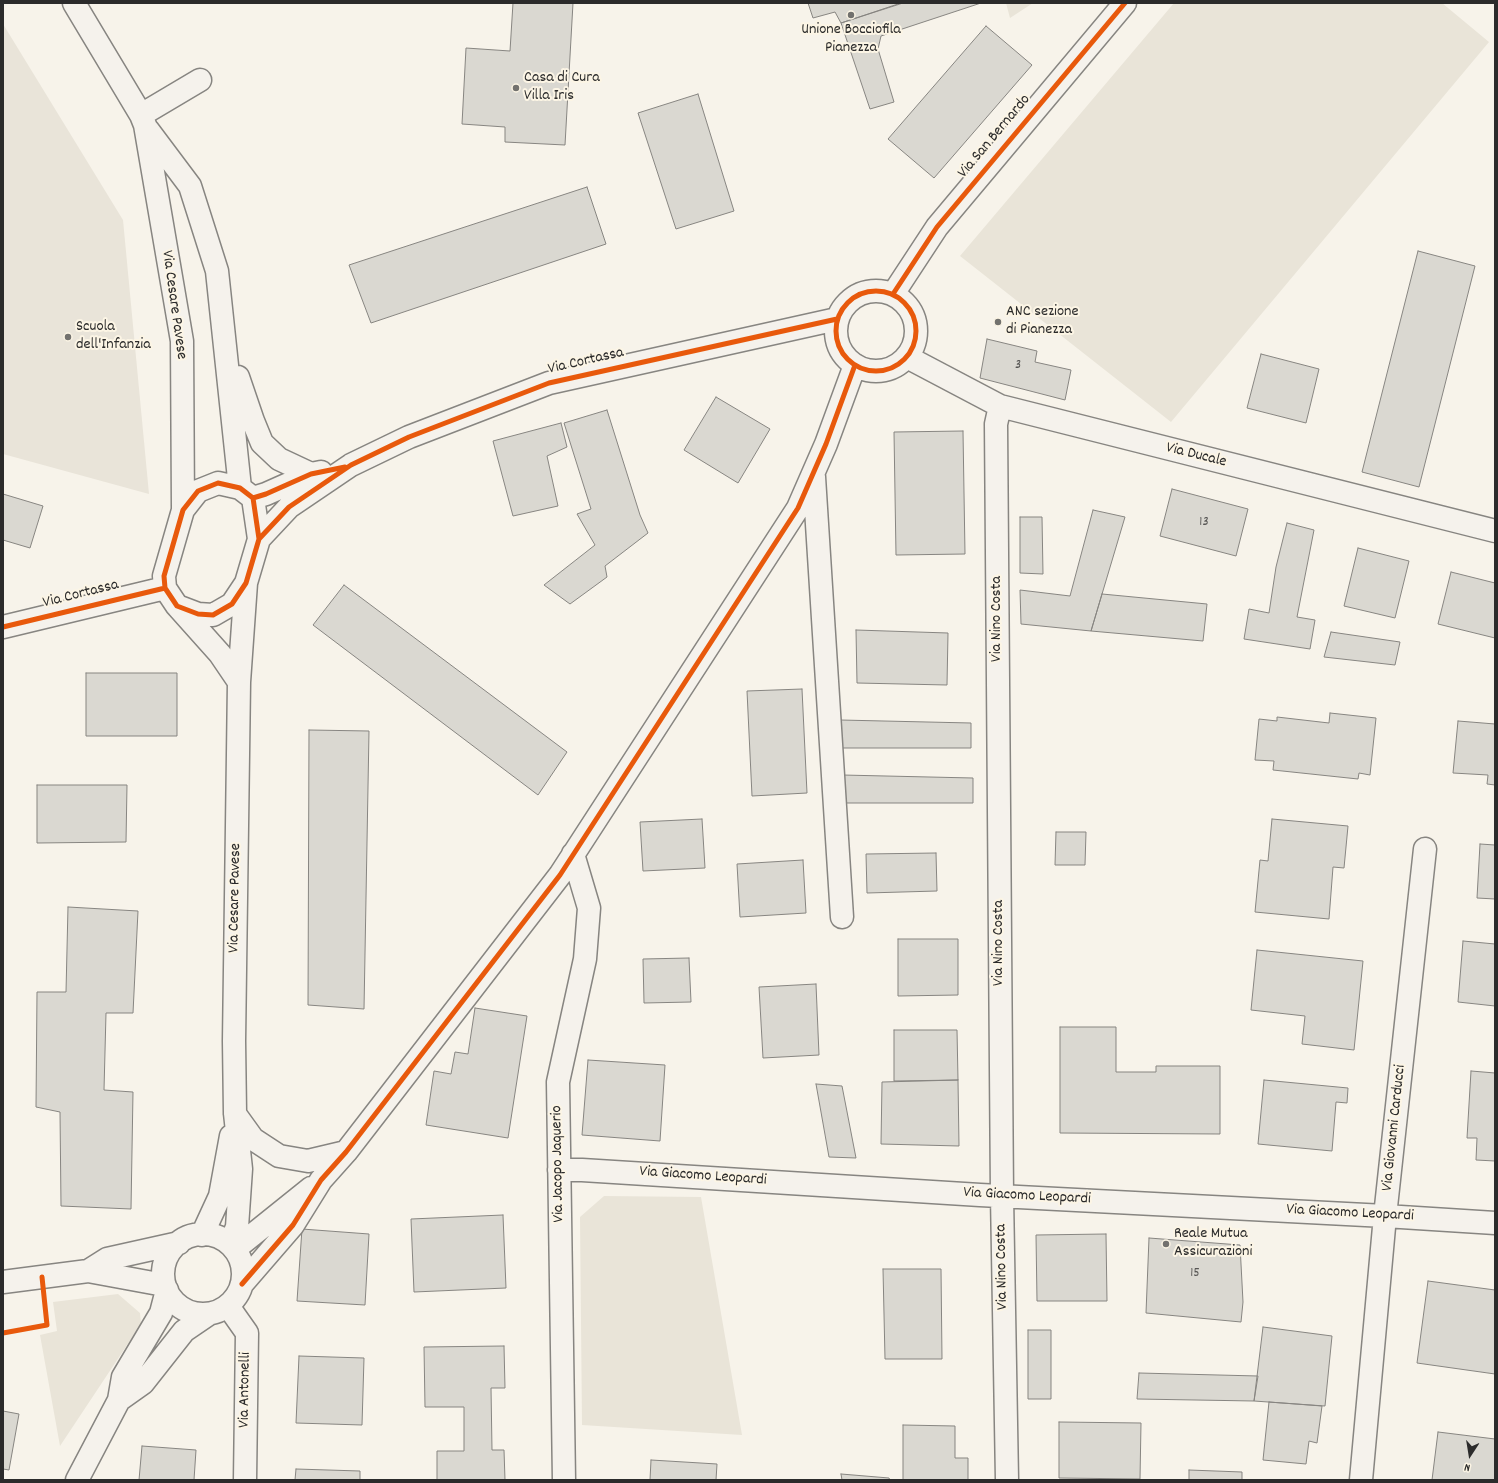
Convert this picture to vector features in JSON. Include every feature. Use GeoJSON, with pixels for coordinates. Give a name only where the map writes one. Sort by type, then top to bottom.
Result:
{"type":"FeatureCollection","features":[{"type":"Feature","properties":{"kind":"street","name":"Via Cesare Pavese"},"geometry":{"type":"LineString","coordinates":[[74,3],[143,120],[190,186],[217,271],[247,493],[259,539],[246,583],[239,682],[234,1113],[241,1168],[237,1227],[232,1247]]}},
{"type":"Feature","properties":{"kind":"street","name":"Via San Bernardo"},"geometry":{"type":"LineString","coordinates":[[893,294],[937,227],[1125,3]]}},
{"type":"Feature","properties":{"kind":"street"},"geometry":{"type":"LineString","coordinates":[[143,120],[200,80]]}},
{"type":"Feature","properties":{"kind":"street","name":"Via Cesare Pavese"},"geometry":{"type":"LineString","coordinates":[[143,120],[182,341],[183,510],[164,576],[165,588]]}},
{"type":"Feature","properties":{"kind":"street"},"geometry":{"type":"LineString","coordinates":[[881,291],[893,294],[904,302],[911,311],[916,323],[916,335],[913,347],[898,365],[888,370],[865,370],[855,365],[845,357],[838,346],[836,332],[837,319],[841,310],[855,297],[867,292],[881,291]]}},
{"type":"Feature","properties":{"kind":"street","name":"Via Cortassa"},"geometry":{"type":"LineString","coordinates":[[259,539],[289,507],[351,465],[409,438],[549,383],[837,319]]}},
{"type":"Feature","properties":{"kind":"street"},"geometry":{"type":"LineString","coordinates":[[225,335],[253,421],[262,443],[279,459],[311,474]]}},
{"type":"Feature","properties":{"kind":"street","name":"Via Ducale"},"geometry":{"type":"LineString","coordinates":[[906,357],[1000,406],[1495,532]]}},
{"type":"Feature","properties":{"kind":"street"},"geometry":{"type":"LineString","coordinates":[[242,1284],[293,1225],[322,1180],[346,1152],[560,875],[798,508],[826,444],[855,365]]}},
{"type":"Feature","properties":{"kind":"street","name":"Via Nino Costa"},"geometry":{"type":"LineString","coordinates":[[1000,406],[996,432],[1002,1196],[1007,1480]]}},
{"type":"Feature","properties":{"kind":"street","name":"Via Cortassa"},"geometry":{"type":"LineString","coordinates":[[247,493],[266,494],[311,474],[351,465]]}},
{"type":"Feature","properties":{"kind":"street"},"geometry":{"type":"LineString","coordinates":[[813,472],[842,917]]}},
{"type":"Feature","properties":{"kind":"street","name":"Via Cesare Pavese"},"geometry":{"type":"LineString","coordinates":[[183,510],[198,491],[218,483],[247,493]]}},
{"type":"Feature","properties":{"kind":"street","name":"Via Cesare Pavese"},"geometry":{"type":"LineString","coordinates":[[177,606],[198,614],[213,615],[232,604],[246,583]]}},
{"type":"Feature","properties":{"kind":"street"},"geometry":{"type":"LineString","coordinates":[[165,588],[177,606],[220,654],[239,682]]}},
{"type":"Feature","properties":{"kind":"street","name":"Via Cortassa"},"geometry":{"type":"LineString","coordinates":[[3,627],[165,588]]}},
{"type":"Feature","properties":{"kind":"street","name":"Via Giovanni Carducci"},"geometry":{"type":"LineString","coordinates":[[1361,1480],[1385,1216],[1425,849]]}},
{"type":"Feature","properties":{"kind":"street","name":"Via Jacopo Jaquerio"},"geometry":{"type":"LineString","coordinates":[[564,1480],[558,1082],[585,959],[589,908],[573,854]]}},
{"type":"Feature","properties":{"kind":"street","name":"Via Cesare Pavese"},"geometry":{"type":"LineString","coordinates":[[202,1235],[220,1196],[234,1113]]}},
{"type":"Feature","properties":{"kind":"street"},"geometry":{"type":"LineString","coordinates":[[234,1113],[253,1139],[279,1156],[308,1161],[346,1152]]}},
{"type":"Feature","properties":{"kind":"street","name":"Via Giacomo Leopardi"},"geometry":{"type":"LineString","coordinates":[[559,1170],[582,1170],[1002,1196],[1495,1223]]}},
{"type":"Feature","properties":{"kind":"street"},"geometry":{"type":"LineString","coordinates":[[232,1247],[253,1236],[288,1205],[322,1180]]}},
{"type":"Feature","properties":{"kind":"street"},"geometry":{"type":"LineString","coordinates":[[77,1480],[119,1400],[123,1377],[161,1313],[165,1287],[163,1271],[166,1258],[173,1247],[184,1239],[196,1235],[210,1235],[222,1239],[232,1247],[240,1258],[244,1271],[242,1284],[237,1296],[218,1310],[184,1331],[143,1383],[119,1400]]}},
{"type":"Feature","properties":{"kind":"street"},"geometry":{"type":"LineString","coordinates":[[88,1270],[107,1259],[179,1242]]}},
{"type":"Feature","properties":{"kind":"street"},"geometry":{"type":"LineString","coordinates":[[3,1282],[88,1270],[165,1287]]}},
{"type":"Feature","properties":{"kind":"street"},"geometry":{"type":"LineString","coordinates":[[165,1287],[169,1296],[179,1306],[190,1312],[218,1310]]}},
{"type":"Feature","properties":{"kind":"street","name":"Via Antonelli"},"geometry":{"type":"LineString","coordinates":[[218,1310],[247,1333],[245,1480]]}},
{"type":"Feature","properties":{"kind":"shaded area"},"geometry":{"type":"Polygon","coordinates":[[[1006,3],[1033,3],[1010,18],[1006,3]]]}},
{"type":"Feature","properties":{"kind":"shaded area"},"geometry":{"type":"Polygon","coordinates":[[[1174,3],[1442,3],[1489,42],[1171,422],[960,256],[1174,3]]]}},
{"type":"Feature","properties":{"kind":"shaded area","name":"Scuola dell'Infanzia"},"geometry":{"type":"Polygon","coordinates":[[[3,24],[123,220],[149,494],[3,454],[3,24]]]}},
{"type":"Feature","properties":{"kind":"shaded area"},"geometry":{"type":"Polygon","coordinates":[[[604,1196],[701,1197],[742,1435],[582,1425],[580,1217],[604,1196]]]}},
{"type":"Feature","properties":{"kind":"shaded area"},"geometry":{"type":"Polygon","coordinates":[[[118,1294],[140,1313],[141,1324],[60,1446],[40,1335],[57,1331],[53,1302],[118,1294]]]}},
{"type":"Feature","properties":{"kind":"building","name":"Casa di Cura Villa Iris"},"geometry":{"type":"Polygon","coordinates":[[[513,3],[573,3],[565,145],[505,142],[505,127],[462,124],[466,48],[510,51],[513,3]]]}},
{"type":"Feature","properties":{"kind":"building","name":"Unione Bocciofila Pianezza"},"geometry":{"type":"Polygon","coordinates":[[[808,3],[901,3],[841,23],[835,12],[813,18],[808,3]]]}},
{"type":"Feature","properties":{"kind":"building"},"geometry":{"type":"Polygon","coordinates":[[[903,3],[981,3],[881,36],[878,49],[894,102],[870,109],[841,23],[903,3]]]}},
{"type":"Feature","properties":{"kind":"building"},"geometry":{"type":"Polygon","coordinates":[[[986,26],[1032,65],[934,178],[888,139],[986,26]]]}},
{"type":"Feature","properties":{"kind":"building"},"geometry":{"type":"Polygon","coordinates":[[[698,94],[734,211],[676,229],[638,113],[698,94]]]}},
{"type":"Feature","properties":{"kind":"building"},"geometry":{"type":"Polygon","coordinates":[[[587,187],[606,244],[371,323],[349,265],[587,187]]]}},
{"type":"Feature","properties":{"kind":"building"},"geometry":{"type":"Polygon","coordinates":[[[1418,251],[1475,266],[1419,487],[1362,472],[1418,251]]]}},
{"type":"Feature","properties":{"kind":"building"},"geometry":{"type":"Polygon","coordinates":[[[987,339],[1037,351],[1035,362],[1071,370],[1065,400],[980,378],[987,339]]]}},
{"type":"Feature","properties":{"kind":"building"},"geometry":{"type":"Polygon","coordinates":[[[1261,354],[1319,369],[1306,423],[1247,408],[1261,354]]]}},
{"type":"Feature","properties":{"kind":"building"},"geometry":{"type":"Polygon","coordinates":[[[716,397],[770,429],[738,483],[684,450],[716,397]]]}},
{"type":"Feature","properties":{"kind":"building"},"geometry":{"type":"Polygon","coordinates":[[[607,410],[640,515],[648,533],[605,566],[607,577],[570,604],[544,585],[595,545],[577,514],[591,509],[564,423],[607,410]]]}},
{"type":"Feature","properties":{"kind":"building"},"geometry":{"type":"Polygon","coordinates":[[[561,423],[567,447],[547,456],[558,506],[513,516],[493,441],[561,423]]]}},
{"type":"Feature","properties":{"kind":"building"},"geometry":{"type":"Polygon","coordinates":[[[963,431],[965,554],[896,555],[894,432],[963,431]]]}},
{"type":"Feature","properties":{"kind":"building"},"geometry":{"type":"Polygon","coordinates":[[[1172,489],[1248,509],[1236,556],[1160,536],[1172,489]]]}},
{"type":"Feature","properties":{"kind":"building"},"geometry":{"type":"Polygon","coordinates":[[[3,494],[43,506],[30,548],[3,540],[3,494]]]}},
{"type":"Feature","properties":{"kind":"building"},"geometry":{"type":"Polygon","coordinates":[[[1093,510],[1125,517],[1091,631],[1021,624],[1020,590],[1070,596],[1093,510]]]}},
{"type":"Feature","properties":{"kind":"building"},"geometry":{"type":"Polygon","coordinates":[[[1020,517],[1042,517],[1043,574],[1020,573],[1020,517]]]}},
{"type":"Feature","properties":{"kind":"building"},"geometry":{"type":"Polygon","coordinates":[[[1287,523],[1314,530],[1297,617],[1315,620],[1310,649],[1244,639],[1249,609],[1269,613],[1276,567],[1287,523]]]}},
{"type":"Feature","properties":{"kind":"building"},"geometry":{"type":"Polygon","coordinates":[[[1358,548],[1409,561],[1395,618],[1344,606],[1358,548]]]}},
{"type":"Feature","properties":{"kind":"building"},"geometry":{"type":"Polygon","coordinates":[[[1451,572],[1495,583],[1495,638],[1438,624],[1451,572]]]}},
{"type":"Feature","properties":{"kind":"building"},"geometry":{"type":"Polygon","coordinates":[[[344,585],[567,752],[538,795],[313,625],[344,585]]]}},
{"type":"Feature","properties":{"kind":"building"},"geometry":{"type":"Polygon","coordinates":[[[1102,594],[1207,604],[1203,641],[1091,631],[1102,594]]]}},
{"type":"Feature","properties":{"kind":"building"},"geometry":{"type":"Polygon","coordinates":[[[856,630],[948,633],[947,685],[857,683],[856,630]]]}},
{"type":"Feature","properties":{"kind":"building"},"geometry":{"type":"Polygon","coordinates":[[[1331,632],[1400,642],[1395,665],[1324,657],[1331,632]]]}},
{"type":"Feature","properties":{"kind":"building"},"geometry":{"type":"Polygon","coordinates":[[[86,673],[177,673],[177,736],[86,736],[86,673]]]}},
{"type":"Feature","properties":{"kind":"building"},"geometry":{"type":"Polygon","coordinates":[[[802,689],[807,793],[752,796],[747,691],[802,689]]]}},
{"type":"Feature","properties":{"kind":"building"},"geometry":{"type":"Polygon","coordinates":[[[1330,713],[1376,718],[1370,775],[1359,773],[1358,779],[1273,770],[1274,761],[1255,760],[1259,719],[1277,721],[1277,717],[1329,723],[1330,713]]]}},
{"type":"Feature","properties":{"kind":"building"},"geometry":{"type":"Polygon","coordinates":[[[840,720],[971,723],[971,748],[841,748],[840,720]]]}},
{"type":"Feature","properties":{"kind":"building"},"geometry":{"type":"Polygon","coordinates":[[[1458,721],[1495,724],[1495,785],[1487,784],[1488,775],[1453,773],[1458,721]]]}},
{"type":"Feature","properties":{"kind":"building"},"geometry":{"type":"Polygon","coordinates":[[[309,730],[369,731],[364,1009],[308,1005],[309,730]]]}},
{"type":"Feature","properties":{"kind":"building"},"geometry":{"type":"Polygon","coordinates":[[[842,775],[973,778],[973,803],[845,803],[842,775]]]}},
{"type":"Feature","properties":{"kind":"building"},"geometry":{"type":"Polygon","coordinates":[[[37,785],[127,785],[126,842],[37,843],[37,785]]]}},
{"type":"Feature","properties":{"kind":"building"},"geometry":{"type":"Polygon","coordinates":[[[702,819],[705,868],[643,871],[640,822],[702,819]]]}},
{"type":"Feature","properties":{"kind":"building"},"geometry":{"type":"Polygon","coordinates":[[[1272,819],[1348,826],[1344,868],[1333,867],[1329,919],[1255,912],[1260,860],[1268,861],[1272,819]]]}},
{"type":"Feature","properties":{"kind":"building"},"geometry":{"type":"Polygon","coordinates":[[[1056,832],[1086,832],[1085,865],[1055,865],[1056,832]]]}},
{"type":"Feature","properties":{"kind":"building"},"geometry":{"type":"Polygon","coordinates":[[[1480,844],[1495,845],[1495,899],[1477,898],[1480,844]]]}},
{"type":"Feature","properties":{"kind":"building"},"geometry":{"type":"Polygon","coordinates":[[[936,853],[937,891],[867,893],[866,854],[936,853]]]}},
{"type":"Feature","properties":{"kind":"building"},"geometry":{"type":"Polygon","coordinates":[[[803,860],[806,913],[740,917],[737,864],[803,860]]]}},
{"type":"Feature","properties":{"kind":"building"},"geometry":{"type":"Polygon","coordinates":[[[68,907],[138,911],[133,1013],[106,1013],[104,1090],[133,1092],[131,1209],[61,1206],[60,1112],[36,1107],[37,992],[66,992],[68,907]]]}},
{"type":"Feature","properties":{"kind":"building"},"geometry":{"type":"Polygon","coordinates":[[[898,939],[958,939],[958,995],[898,996],[898,939]]]}},
{"type":"Feature","properties":{"kind":"building"},"geometry":{"type":"Polygon","coordinates":[[[1463,941],[1495,944],[1495,1006],[1458,1002],[1463,941]]]}},
{"type":"Feature","properties":{"kind":"building"},"geometry":{"type":"Polygon","coordinates":[[[1257,950],[1363,961],[1354,1050],[1302,1044],[1305,1016],[1251,1010],[1257,950]]]}},
{"type":"Feature","properties":{"kind":"building"},"geometry":{"type":"Polygon","coordinates":[[[689,958],[691,1002],[644,1003],[643,959],[689,958]]]}},
{"type":"Feature","properties":{"kind":"building"},"geometry":{"type":"Polygon","coordinates":[[[816,984],[819,1055],[763,1058],[759,987],[816,984]]]}},
{"type":"Feature","properties":{"kind":"building"},"geometry":{"type":"Polygon","coordinates":[[[475,1008],[527,1016],[508,1138],[426,1125],[434,1071],[451,1074],[455,1052],[468,1054],[475,1008]]]}},
{"type":"Feature","properties":{"kind":"building"},"geometry":{"type":"Polygon","coordinates":[[[1060,1027],[1116,1027],[1116,1072],[1156,1072],[1156,1066],[1220,1066],[1220,1134],[1060,1133],[1060,1027]]]}},
{"type":"Feature","properties":{"kind":"building"},"geometry":{"type":"Polygon","coordinates":[[[894,1030],[957,1030],[958,1080],[894,1081],[894,1030]]]}},
{"type":"Feature","properties":{"kind":"building"},"geometry":{"type":"Polygon","coordinates":[[[588,1060],[665,1065],[660,1141],[582,1135],[588,1060]]]}},
{"type":"Feature","properties":{"kind":"building"},"geometry":{"type":"Polygon","coordinates":[[[1471,1071],[1495,1073],[1495,1161],[1476,1160],[1477,1138],[1467,1138],[1471,1071]]]}},
{"type":"Feature","properties":{"kind":"building"},"geometry":{"type":"Polygon","coordinates":[[[958,1080],[959,1146],[881,1144],[882,1082],[958,1080]]]}},
{"type":"Feature","properties":{"kind":"building"},"geometry":{"type":"Polygon","coordinates":[[[1264,1080],[1348,1088],[1347,1103],[1336,1102],[1332,1151],[1258,1144],[1264,1080]]]}},
{"type":"Feature","properties":{"kind":"building"},"geometry":{"type":"Polygon","coordinates":[[[816,1084],[842,1086],[856,1158],[829,1157],[816,1084]]]}},
{"type":"Feature","properties":{"kind":"building"},"geometry":{"type":"Polygon","coordinates":[[[503,1215],[506,1288],[414,1292],[411,1219],[503,1215]]]}},
{"type":"Feature","properties":{"kind":"building"},"geometry":{"type":"Polygon","coordinates":[[[302,1229],[369,1234],[365,1305],[297,1301],[302,1229]]]}},
{"type":"Feature","properties":{"kind":"building"},"geometry":{"type":"Polygon","coordinates":[[[1106,1234],[1107,1301],[1037,1301],[1036,1235],[1106,1234]]]}},
{"type":"Feature","properties":{"kind":"building"},"geometry":{"type":"Polygon","coordinates":[[[1149,1238],[1240,1245],[1243,1302],[1241,1322],[1146,1313],[1149,1238]]]}},
{"type":"Feature","properties":{"kind":"building"},"geometry":{"type":"Polygon","coordinates":[[[883,1269],[941,1269],[942,1359],[885,1359],[883,1269]]]}},
{"type":"Feature","properties":{"kind":"building"},"geometry":{"type":"Polygon","coordinates":[[[1428,1281],[1495,1290],[1495,1374],[1417,1363],[1428,1281]]]}},
{"type":"Feature","properties":{"kind":"building"},"geometry":{"type":"Polygon","coordinates":[[[1263,1327],[1332,1336],[1325,1406],[1254,1401],[1263,1327]]]}},
{"type":"Feature","properties":{"kind":"building"},"geometry":{"type":"Polygon","coordinates":[[[1028,1330],[1051,1330],[1051,1399],[1028,1399],[1028,1330]]]}},
{"type":"Feature","properties":{"kind":"building"},"geometry":{"type":"Polygon","coordinates":[[[504,1346],[505,1388],[491,1388],[492,1450],[504,1450],[505,1480],[437,1480],[437,1451],[464,1451],[464,1407],[425,1407],[424,1347],[504,1346]]]}},
{"type":"Feature","properties":{"kind":"building"},"geometry":{"type":"Polygon","coordinates":[[[299,1356],[364,1358],[362,1425],[296,1423],[299,1356]]]}},
{"type":"Feature","properties":{"kind":"building"},"geometry":{"type":"Polygon","coordinates":[[[1139,1373],[1258,1376],[1254,1401],[1137,1399],[1139,1373]]]}},
{"type":"Feature","properties":{"kind":"building"},"geometry":{"type":"Polygon","coordinates":[[[1269,1402],[1322,1406],[1317,1443],[1309,1441],[1306,1464],[1263,1460],[1269,1402]]]}},
{"type":"Feature","properties":{"kind":"building"},"geometry":{"type":"Polygon","coordinates":[[[3,1411],[19,1414],[9,1470],[3,1469],[3,1411]]]}},
{"type":"Feature","properties":{"kind":"building"},"geometry":{"type":"Polygon","coordinates":[[[1059,1422],[1141,1423],[1140,1479],[1059,1478],[1059,1422]]]}},
{"type":"Feature","properties":{"kind":"building"},"geometry":{"type":"Polygon","coordinates":[[[903,1425],[955,1426],[955,1458],[968,1458],[968,1480],[903,1480],[903,1425]]]}},
{"type":"Feature","properties":{"kind":"building"},"geometry":{"type":"Polygon","coordinates":[[[1438,1432],[1495,1439],[1495,1480],[1432,1480],[1438,1432]]]}},
{"type":"Feature","properties":{"kind":"building"},"geometry":{"type":"Polygon","coordinates":[[[142,1446],[196,1450],[194,1480],[139,1480],[142,1446]]]}},
{"type":"Feature","properties":{"kind":"building"},"geometry":{"type":"Polygon","coordinates":[[[651,1460],[717,1464],[716,1480],[650,1480],[651,1460]]]}},
{"type":"Feature","properties":{"kind":"building"},"geometry":{"type":"Polygon","coordinates":[[[296,1469],[360,1471],[360,1480],[295,1480],[296,1469]]]}},
{"type":"Feature","properties":{"kind":"building"},"geometry":{"type":"Polygon","coordinates":[[[1189,1470],[1242,1472],[1242,1480],[1189,1480],[1189,1470]]]}},
{"type":"Feature","properties":{"kind":"building"},"geometry":{"type":"Polygon","coordinates":[[[841,1474],[889,1478],[890,1480],[842,1480],[841,1474]]]}},
{"type":"Feature","properties":{"kind":"cycle path"},"geometry":{"type":"LineString","coordinates":[[893,294],[937,227],[1125,3]]}},
{"type":"Feature","properties":{"kind":"cycle path"},"geometry":{"type":"LineString","coordinates":[[876,291],[891,294],[904,303],[913,316],[916,331],[913,346],[904,359],[891,368],[876,371],[861,368],[848,359],[839,346],[836,331],[839,316],[848,303],[861,294],[876,291]]}},
{"type":"Feature","properties":{"kind":"cycle path"},"geometry":{"type":"LineString","coordinates":[[259,539],[289,507],[351,465],[409,437],[549,383],[837,319]]}},
{"type":"Feature","properties":{"kind":"cycle path"},"geometry":{"type":"LineString","coordinates":[[242,1284],[293,1225],[321,1180],[346,1152],[560,875],[798,508],[826,444],[855,365]]}},
{"type":"Feature","properties":{"kind":"cycle path"},"geometry":{"type":"LineString","coordinates":[[253,498],[266,494],[311,474],[345,467]]}},
{"type":"Feature","properties":{"kind":"cycle path"},"geometry":{"type":"LineString","coordinates":[[218,483],[240,488],[253,498],[259,539],[246,583],[232,604],[213,615],[198,614],[177,606],[165,588],[164,576],[183,510],[198,491],[218,483]]}},
{"type":"Feature","properties":{"kind":"cycle path"},"geometry":{"type":"LineString","coordinates":[[3,627],[165,588]]}},
{"type":"Feature","properties":{"kind":"cycle path"},"geometry":{"type":"LineString","coordinates":[[3,1333],[47,1325],[42,1277]]}},
{"type":"Feature","properties":{"kind":"place","name":"Unione Bocciofila Pianezza"},"geometry":{"type":"Point","coordinates":[851,15]}},
{"type":"Feature","properties":{"kind":"place","name":"Casa di Cura Villa Iris"},"geometry":{"type":"Point","coordinates":[516,88]}},
{"type":"Feature","properties":{"kind":"place","name":"ANC sezione di Pianezza"},"geometry":{"type":"Point","coordinates":[998,322]}},
{"type":"Feature","properties":{"kind":"place","name":"Scuola dell'Infanzia"},"geometry":{"type":"Point","coordinates":[68,337]}},
{"type":"Feature","properties":{"kind":"place","name":"Reale Mutua Assicurazioni"},"geometry":{"type":"Point","coordinates":[1166,1244]}}]}
